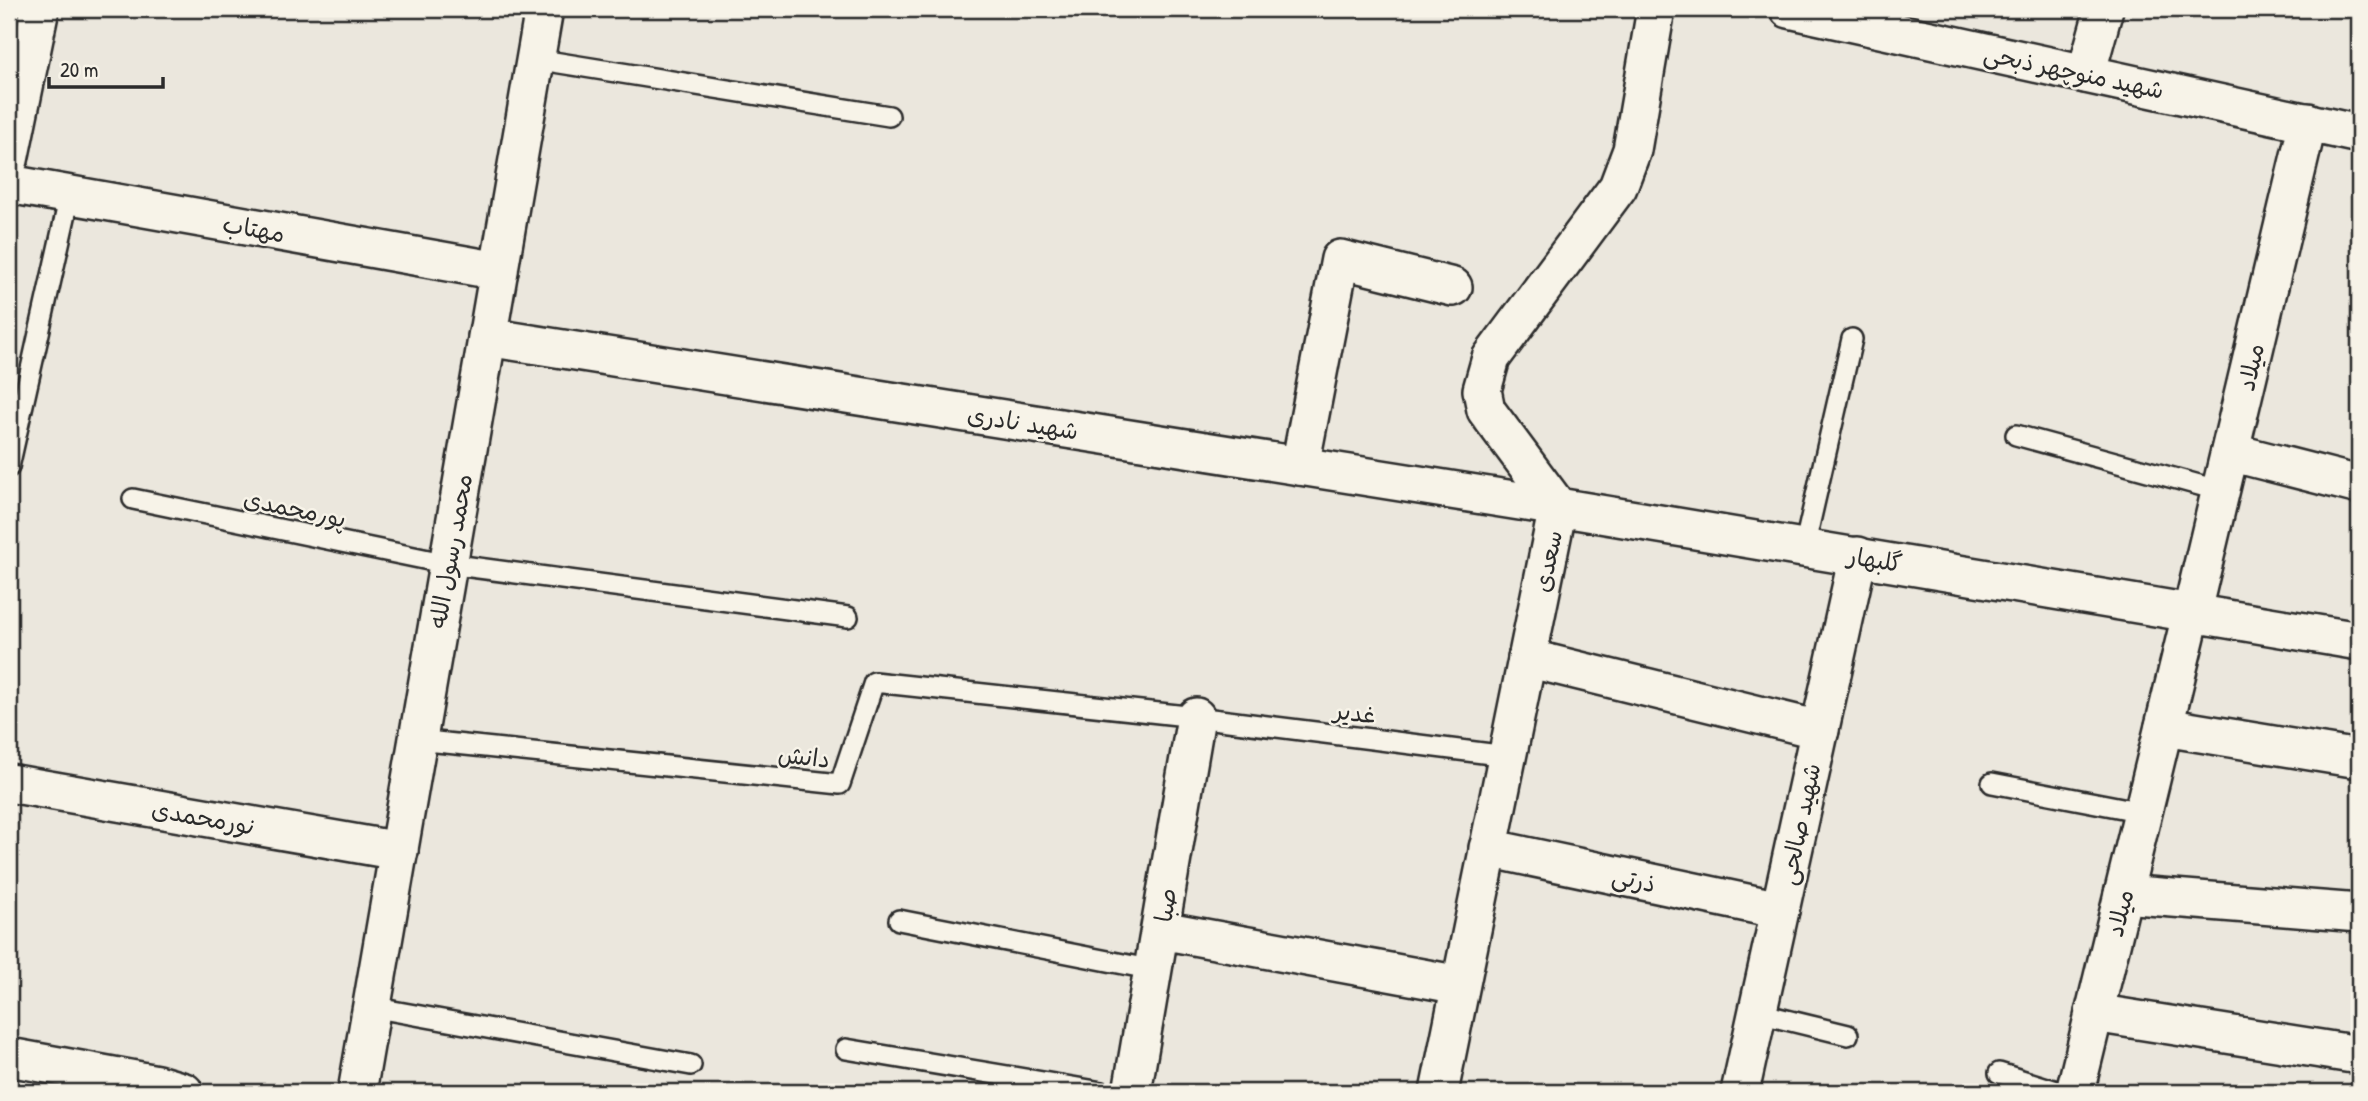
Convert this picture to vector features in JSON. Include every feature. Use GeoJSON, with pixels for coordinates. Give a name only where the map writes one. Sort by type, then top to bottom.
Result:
{"type":"FeatureCollection","features":[{"type":"Feature","properties":{"kind":"street"},"geometry":{"type":"LineString","coordinates":[[9,160],[17,81],[40,9]]}},
{"type":"Feature","properties":{"kind":"street","name":"محمد رسول الله"},"geometry":{"type":"LineString","coordinates":[[357,1092],[544,9]]}},
{"type":"Feature","properties":{"kind":"street","name":"سعدی"},"geometry":{"type":"LineString","coordinates":[[1439,1092],[1558,507],[1486,410],[1482,390],[1491,358],[1618,187],[1632,150],[1657,9]]}},
{"type":"Feature","properties":{"kind":"street","name":"شهید منوچهر ذبحی"},"geometry":{"type":"LineString","coordinates":[[1789,9],[2359,134]]}},
{"type":"Feature","properties":{"kind":"street"},"geometry":{"type":"LineString","coordinates":[[2086,74],[2104,9]]}},
{"type":"Feature","properties":{"kind":"street","name":"میلاد"},"geometry":{"type":"LineString","coordinates":[[2075,1092],[2308,122]]}},
{"type":"Feature","properties":{"kind":"street","name":"مهتاب"},"geometry":{"type":"LineString","coordinates":[[9,184],[499,271]]}},
{"type":"Feature","properties":{"kind":"street"},"geometry":{"type":"LineString","coordinates":[[1300,466],[1340,259],[1453,287]]}},
{"type":"Feature","properties":{"kind":"street","name":"شهید نادری"},"geometry":{"type":"LineString","coordinates":[[488,337],[1558,507]]}},
{"type":"Feature","properties":{"kind":"street"},"geometry":{"type":"LineString","coordinates":[[2230,452],[2359,485]]}},
{"type":"Feature","properties":{"kind":"street","name":"گلبهار"},"geometry":{"type":"LineString","coordinates":[[1558,507],[2192,611]]}},
{"type":"Feature","properties":{"kind":"street","name":"شهید صالحی"},"geometry":{"type":"LineString","coordinates":[[1740,1092],[1858,556]]}},
{"type":"Feature","properties":{"kind":"street"},"geometry":{"type":"LineString","coordinates":[[2192,611],[2359,641]]}},
{"type":"Feature","properties":{"kind":"street"},"geometry":{"type":"LineString","coordinates":[[1527,658],[1820,730]]}},
{"type":"Feature","properties":{"kind":"street","name":"صبا"},"geometry":{"type":"LineString","coordinates":[[1132,1092],[1196,717]]}},
{"type":"Feature","properties":{"kind":"street"},"geometry":{"type":"LineString","coordinates":[[2164,727],[2359,760]]}},
{"type":"Feature","properties":{"kind":"street","name":"نورمحمدی"},"geometry":{"type":"LineString","coordinates":[[9,783],[399,851]]}},
{"type":"Feature","properties":{"kind":"street","name":"ذرتی"},"geometry":{"type":"LineString","coordinates":[[1488,848],[1780,910]]}},
{"type":"Feature","properties":{"kind":"street"},"geometry":{"type":"LineString","coordinates":[[2123,894],[2359,913]]}},
{"type":"Feature","properties":{"kind":"street"},"geometry":{"type":"LineString","coordinates":[[1161,930],[1460,985]]}},
{"type":"Feature","properties":{"kind":"street"},"geometry":{"type":"LineString","coordinates":[[2094,1013],[2359,1055]]}},
{"type":"Feature","properties":{"kind":"street"},"geometry":{"type":"LineString","coordinates":[[9,1057],[157,1084],[184,1092]]}},
{"type":"Feature","properties":{"kind":"lane"},"geometry":{"type":"LineString","coordinates":[[535,60],[889,116]]}},
{"type":"Feature","properties":{"kind":"lane"},"geometry":{"type":"LineString","coordinates":[[9,467],[70,195]]}},
{"type":"Feature","properties":{"kind":"lane"},"geometry":{"type":"LineString","coordinates":[[1804,548],[1852,339]]}},
{"type":"Feature","properties":{"kind":"lane"},"geometry":{"type":"LineString","coordinates":[[2016,435],[2221,491]]}},
{"type":"Feature","properties":{"kind":"lane","name":"پورمحمدی"},"geometry":{"type":"LineString","coordinates":[[133,499],[448,564],[848,617]]}},
{"type":"Feature","properties":{"kind":"lane","name":"دانش"},"geometry":{"type":"LineString","coordinates":[[418,740],[840,784],[874,681],[1196,717]]}},
{"type":"Feature","properties":{"kind":"lane","name":"غدیر"},"geometry":{"type":"LineString","coordinates":[[1196,717],[1507,756]]}},
{"type":"Feature","properties":{"kind":"lane"},"geometry":{"type":"LineString","coordinates":[[1992,783],[2143,811]]}},
{"type":"Feature","properties":{"kind":"lane"},"geometry":{"type":"LineString","coordinates":[[899,920],[1154,970]]}},
{"type":"Feature","properties":{"kind":"lane"},"geometry":{"type":"LineString","coordinates":[[371,1007],[691,1066]]}},
{"type":"Feature","properties":{"kind":"lane"},"geometry":{"type":"LineString","coordinates":[[1758,1013],[1848,1035]]}},
{"type":"Feature","properties":{"kind":"lane"},"geometry":{"type":"LineString","coordinates":[[846,1049],[1102,1092]]}},
{"type":"Feature","properties":{"kind":"lane"},"geometry":{"type":"LineString","coordinates":[[1999,1073],[2060,1092]]}}]}
